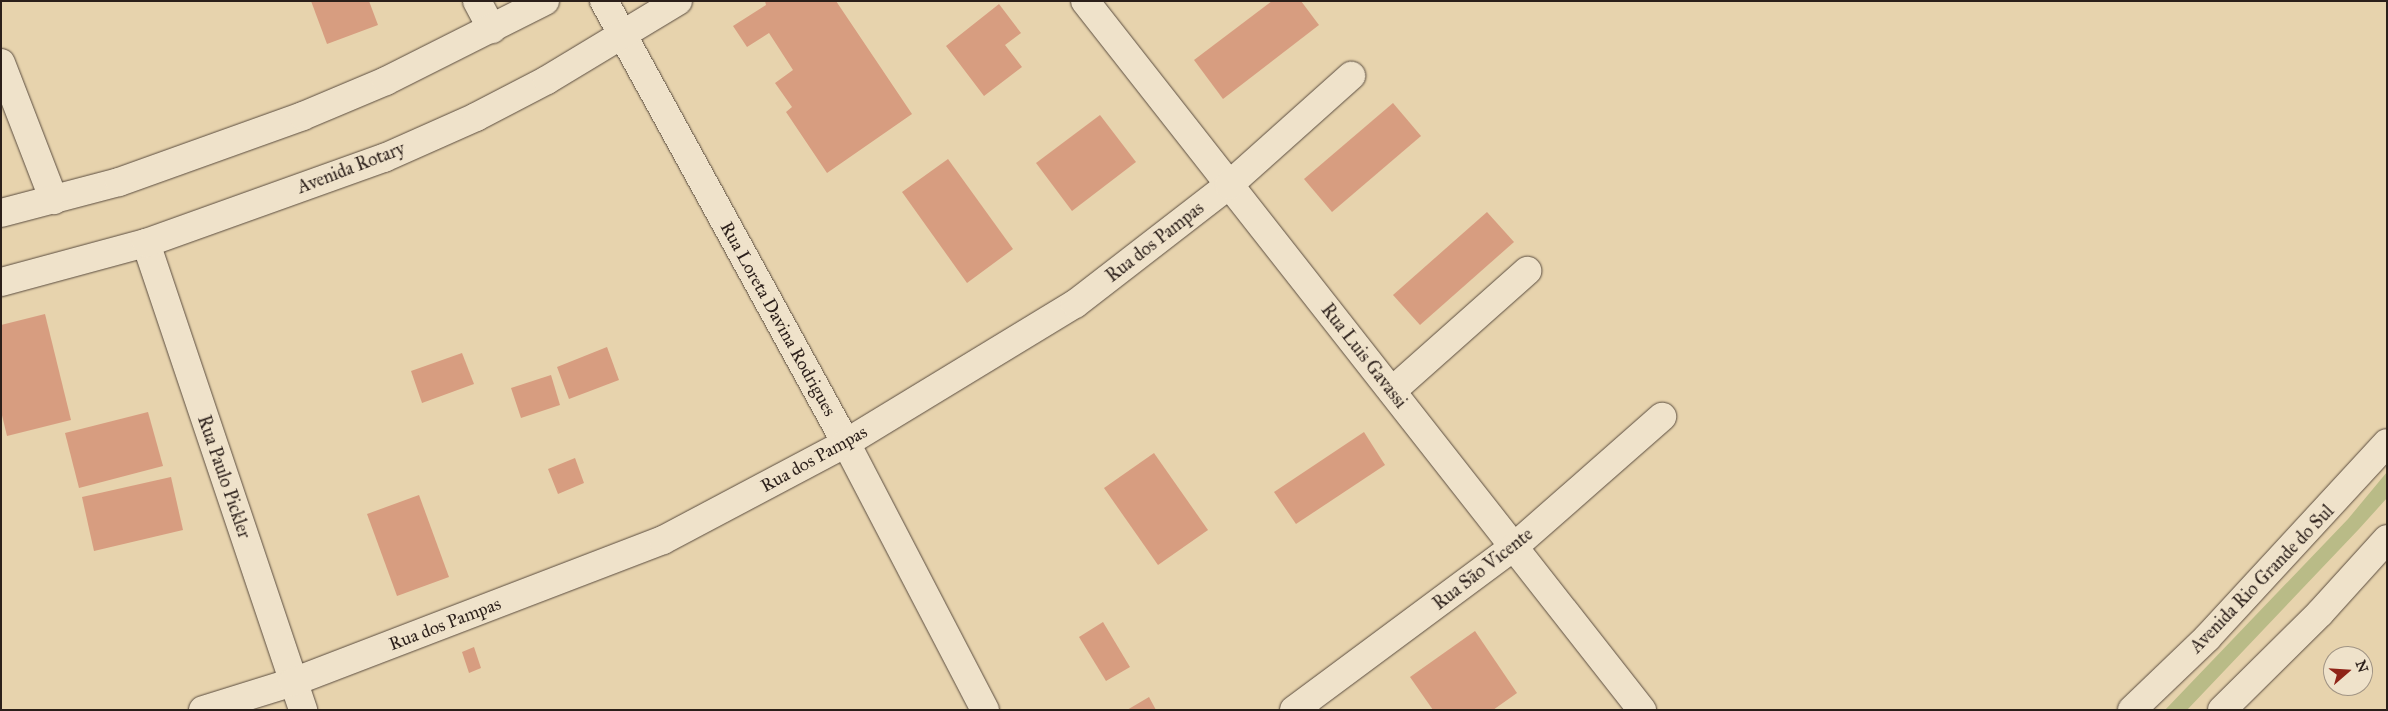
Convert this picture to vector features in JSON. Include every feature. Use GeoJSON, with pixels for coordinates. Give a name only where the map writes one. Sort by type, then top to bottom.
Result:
{"type":"FeatureCollection","features":[{"type":"Feature","properties":{"kind":"street"},"geometry":{"type":"LineString","coordinates":[[477,1],[492,29]]}},
{"type":"Feature","properties":{"kind":"street"},"geometry":{"type":"LineString","coordinates":[[1,213],[54,200],[202,154],[303,116],[386,81],[545,1]]}},
{"type":"Feature","properties":{"kind":"street","name":"Rua Loreta Davina Rodrigues"},"geometry":{"type":"LineString","coordinates":[[604,1],[846,443],[985,710]]}},
{"type":"Feature","properties":{"kind":"street","name":"Avenida Rotary"},"geometry":{"type":"LineString","coordinates":[[1,282],[146,244],[384,158],[476,117],[624,36],[678,1]]}},
{"type":"Feature","properties":{"kind":"street","name":"Rua Luis Gavassi"},"geometry":{"type":"LineString","coordinates":[[1085,1],[1642,710]]}},
{"type":"Feature","properties":{"kind":"street"},"geometry":{"type":"LineString","coordinates":[[1,63],[54,200]]}},
{"type":"Feature","properties":{"kind":"street","name":"Rua dos Pampas"},"geometry":{"type":"LineString","coordinates":[[202,710],[293,682],[663,540],[846,443],[1075,304],[1229,185],[1351,76]]}},
{"type":"Feature","properties":{"kind":"street","name":"Rua Paulo Pickler"},"geometry":{"type":"LineString","coordinates":[[146,244],[303,710]]}},
{"type":"Feature","properties":{"kind":"street"},"geometry":{"type":"LineString","coordinates":[[1392,391],[1527,271]]}},
{"type":"Feature","properties":{"kind":"street","name":"Rua São Vicente"},"geometry":{"type":"LineString","coordinates":[[1294,710],[1515,546],[1662,417]]}},
{"type":"Feature","properties":{"kind":"street","name":"Avenida Rio Grande do Sul"},"geometry":{"type":"LineString","coordinates":[[2132,710],[2207,638],[2387,443]]}},
{"type":"Feature","properties":{"kind":"street"},"geometry":{"type":"LineString","coordinates":[[2222,710],[2320,613],[2387,540]]}},
{"type":"Feature","properties":{"kind":"green space"},"geometry":{"type":"Polygon","coordinates":[[[2387,472],[2387,498],[2359,529],[2187,710],[2165,710],[2348,519],[2387,472]]]}},
{"type":"Feature","properties":{"kind":"building"},"geometry":{"type":"Polygon","coordinates":[[[311,1],[369,1],[378,25],[327,44],[311,1]]]}},
{"type":"Feature","properties":{"kind":"building"},"geometry":{"type":"Polygon","coordinates":[[[765,1],[836,1],[912,114],[827,173],[786,112],[792,107],[775,83],[793,70],[769,33],[747,47],[733,26],[766,5],[765,1]]]}},
{"type":"Feature","properties":{"kind":"building"},"geometry":{"type":"Polygon","coordinates":[[[1272,1],[1301,1],[1319,25],[1223,99],[1194,60],[1272,1]]]}},
{"type":"Feature","properties":{"kind":"building"},"geometry":{"type":"Polygon","coordinates":[[[999,4],[1021,33],[1005,45],[1022,67],[984,96],[946,46],[999,4]]]}},
{"type":"Feature","properties":{"kind":"building"},"geometry":{"type":"Polygon","coordinates":[[[1393,103],[1421,136],[1332,212],[1304,179],[1393,103]]]}},
{"type":"Feature","properties":{"kind":"building"},"geometry":{"type":"Polygon","coordinates":[[[1100,115],[1136,162],[1072,211],[1036,163],[1100,115]]]}},
{"type":"Feature","properties":{"kind":"building"},"geometry":{"type":"Polygon","coordinates":[[[948,159],[1013,249],[967,283],[902,192],[948,159]]]}},
{"type":"Feature","properties":{"kind":"building"},"geometry":{"type":"Polygon","coordinates":[[[1487,212],[1514,242],[1420,325],[1393,295],[1487,212]]]}},
{"type":"Feature","properties":{"kind":"building"},"geometry":{"type":"Polygon","coordinates":[[[45,314],[71,420],[7,436],[1,411],[1,325],[45,314]]]}},
{"type":"Feature","properties":{"kind":"building"},"geometry":{"type":"Polygon","coordinates":[[[607,347],[619,380],[569,399],[557,367],[607,347]]]}},
{"type":"Feature","properties":{"kind":"building"},"geometry":{"type":"Polygon","coordinates":[[[462,353],[474,384],[422,403],[411,371],[462,353]]]}},
{"type":"Feature","properties":{"kind":"building"},"geometry":{"type":"Polygon","coordinates":[[[551,375],[560,405],[521,418],[511,388],[551,375]]]}},
{"type":"Feature","properties":{"kind":"building"},"geometry":{"type":"Polygon","coordinates":[[[148,412],[163,466],[79,488],[65,433],[148,412]]]}},
{"type":"Feature","properties":{"kind":"building"},"geometry":{"type":"Polygon","coordinates":[[[1364,432],[1385,465],[1296,524],[1274,492],[1364,432]]]}},
{"type":"Feature","properties":{"kind":"building"},"geometry":{"type":"Polygon","coordinates":[[[1154,453],[1208,530],[1158,565],[1104,488],[1154,453]]]}},
{"type":"Feature","properties":{"kind":"building"},"geometry":{"type":"Polygon","coordinates":[[[575,458],[584,483],[558,494],[548,469],[575,458]]]}},
{"type":"Feature","properties":{"kind":"building"},"geometry":{"type":"Polygon","coordinates":[[[171,477],[183,530],[94,551],[82,497],[171,477]]]}},
{"type":"Feature","properties":{"kind":"building"},"geometry":{"type":"Polygon","coordinates":[[[419,495],[449,577],[397,596],[367,514],[419,495]]]}},
{"type":"Feature","properties":{"kind":"building"},"geometry":{"type":"Polygon","coordinates":[[[1103,622],[1130,667],[1106,681],[1079,637],[1103,622]]]}},
{"type":"Feature","properties":{"kind":"building"},"geometry":{"type":"Polygon","coordinates":[[[1475,631],[1517,693],[1493,710],[1433,710],[1410,677],[1475,631]]]}},
{"type":"Feature","properties":{"kind":"building"},"geometry":{"type":"Polygon","coordinates":[[[474,647],[481,668],[469,673],[462,652],[474,647]]]}},
{"type":"Feature","properties":{"kind":"building"},"geometry":{"type":"Polygon","coordinates":[[[1149,697],[1156,710],[1127,710],[1149,697]]]}}]}
